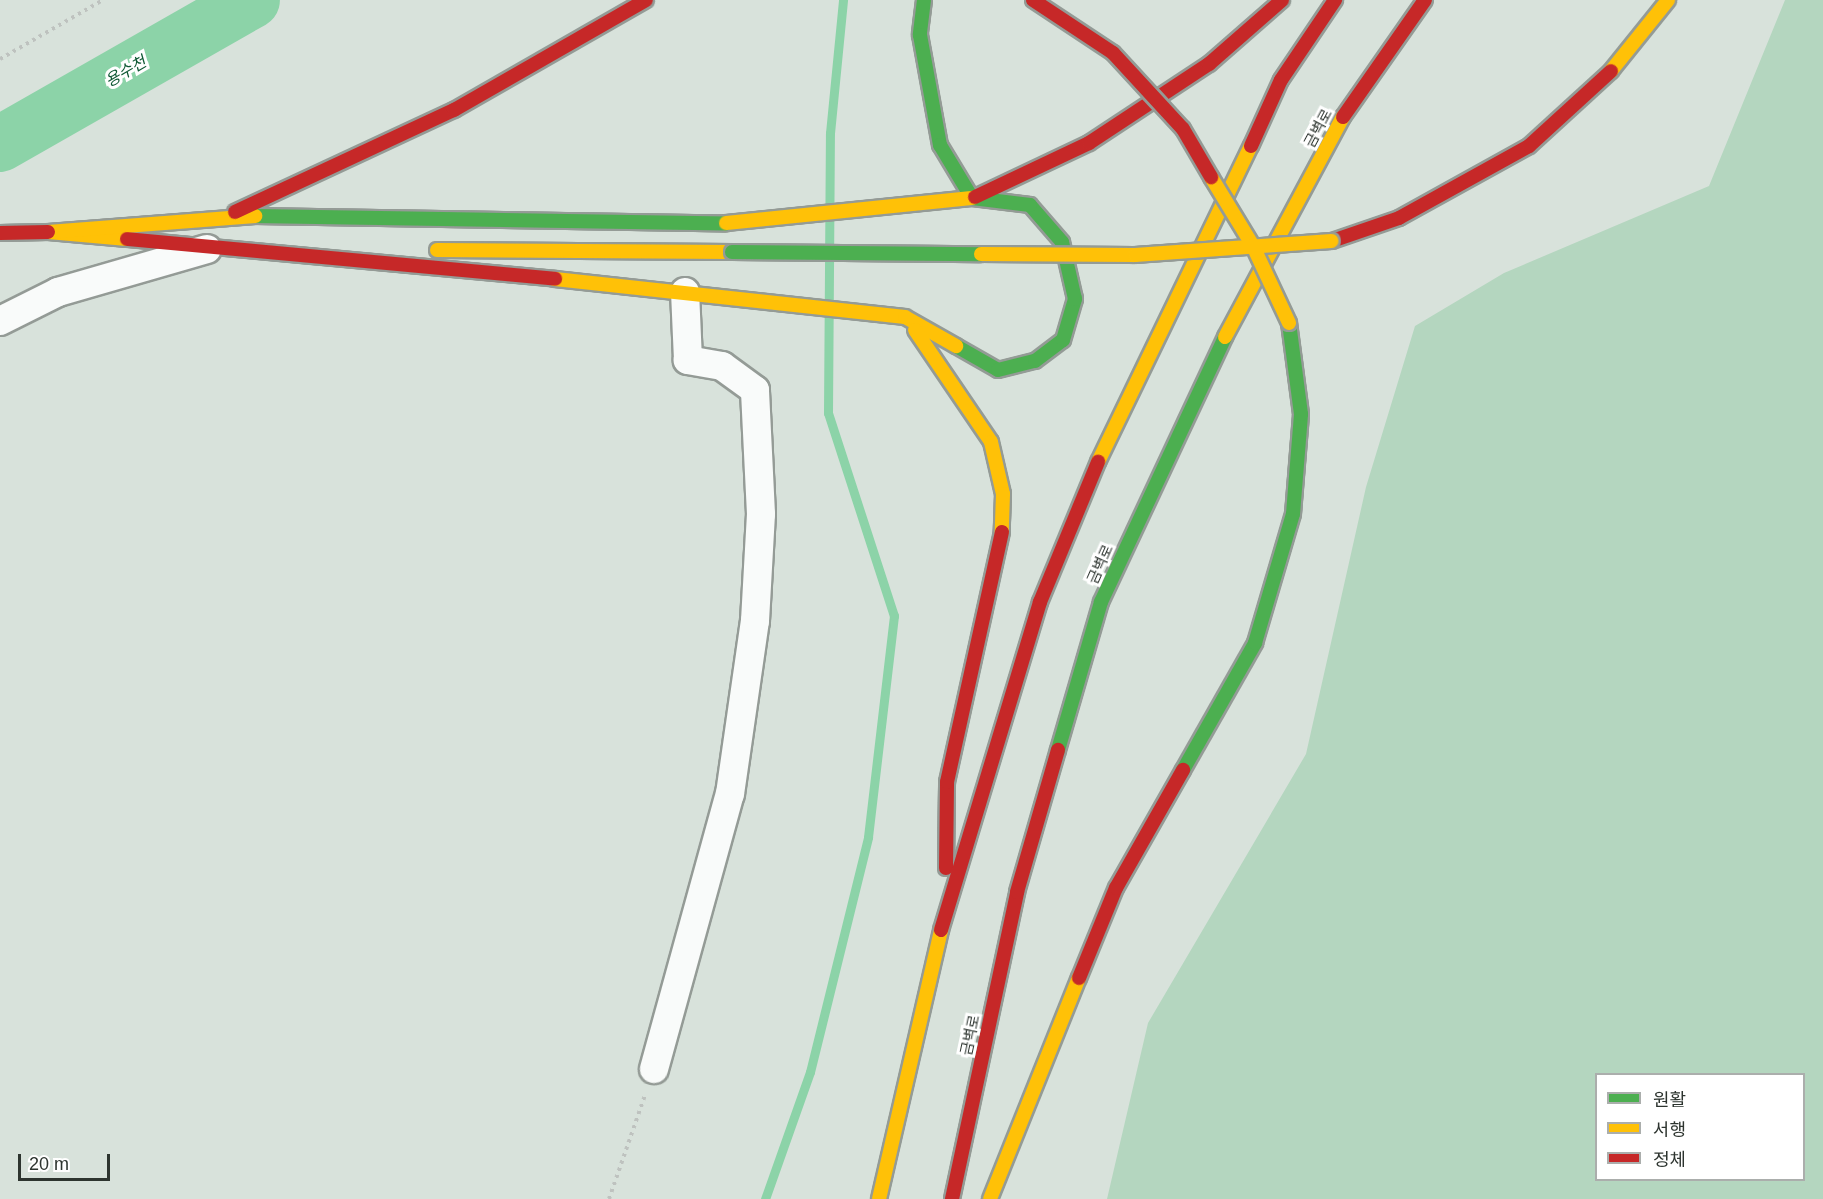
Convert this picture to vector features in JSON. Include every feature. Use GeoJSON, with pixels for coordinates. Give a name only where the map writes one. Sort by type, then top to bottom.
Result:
{"type":"FeatureCollection","features":[{"type":"Feature","properties":{"kind":"main road"},"geometry":{"type":"LineString","coordinates":[[227,216],[454,110],[646,0]]}},
{"type":"Feature","properties":{"kind":"main road"},"geometry":{"type":"LineString","coordinates":[[924,0],[920,35],[940,145],[972,198]]}},
{"type":"Feature","properties":{"kind":"main road"},"geometry":{"type":"LineString","coordinates":[[990,1199],[1116,888],[1256,643],[1293,514],[1301,414],[1289,323],[1253,246],[1183,129],[1113,53],[1033,0]]}},
{"type":"Feature","properties":{"kind":"main road"},"geometry":{"type":"LineString","coordinates":[[972,198],[1089,143],[1209,64],[1282,0]]}},
{"type":"Feature","properties":{"kind":"main road"},"geometry":{"type":"LineString","coordinates":[[879,1199],[946,908],[1040,602],[1092,473],[1158,347],[1281,80],[1335,0]]}},
{"type":"Feature","properties":{"kind":"main road","name":"금벽로"},"geometry":{"type":"LineString","coordinates":[[952,1199],[1017,892],[1101,602],[1209,367],[1345,113],[1425,0]]}},
{"type":"Feature","properties":{"kind":"main road"},"geometry":{"type":"LineString","coordinates":[[210,248],[1136,255],[1332,241],[1408,214],[1528,146],[1601,84],[1668,0]]}},
{"type":"Feature","properties":{"kind":"main road"},"geometry":{"type":"LineString","coordinates":[[0,233],[48,232],[227,216],[718,224],[972,198],[1030,205],[1050,223],[1062,242],[1075,299],[1063,340],[1035,361],[998,370],[905,317],[739,296],[48,232]]}},
{"type":"Feature","properties":{"kind":"main road"},"geometry":{"type":"LineString","coordinates":[[905,317],[953,378],[991,442],[1004,494],[1002,544],[947,782],[946,908]]}},
{"type":"Feature","properties":{"kind":"street"},"geometry":{"type":"LineString","coordinates":[[0,321],[58,292],[210,248]]}},
{"type":"Feature","properties":{"kind":"street"},"geometry":{"type":"LineString","coordinates":[[654,1069],[730,794],[755,621],[761,514],[755,390],[722,366],[688,360],[685,292]]}},
{"type":"Feature","properties":{"kind":"path"},"geometry":{"type":"LineString","coordinates":[[0,60],[103,0]]}},
{"type":"Feature","properties":{"kind":"path"},"geometry":{"type":"LineString","coordinates":[[609,1199],[654,1069]]}},
{"type":"Feature","properties":{"kind":"green space"},"geometry":{"type":"Polygon","coordinates":[[[1785,0],[1823,0],[1823,1199],[1107,1199],[1148,1023],[1306,754],[1366,487],[1415,326],[1504,273],[1709,186],[1785,0]]]}},
{"type":"Feature","properties":{"kind":"waterway","name":"용수천"},"geometry":{"type":"LineString","coordinates":[[0,144],[252,0]]}},
{"type":"Feature","properties":{"kind":"waterway"},"geometry":{"type":"LineString","coordinates":[[765,1199],[810,1072],[868,837],[894,616],[828,413],[830,133],[843,0]]}},
{"type":"Feature","properties":{"kind":"traffic: fast"},"geometry":{"type":"LineString","coordinates":[[924,0],[920,35],[940,145],[972,198]]}},
{"type":"Feature","properties":{"kind":"traffic: fast"},"geometry":{"type":"LineString","coordinates":[[956,346],[998,370],[1035,361],[1063,340],[1075,299],[1062,242],[1030,205],[972,198]]}},
{"type":"Feature","properties":{"kind":"traffic: fast"},"geometry":{"type":"LineString","coordinates":[[255,216],[726,223]]}},
{"type":"Feature","properties":{"kind":"traffic: fast"},"geometry":{"type":"LineString","coordinates":[[732,252],[981,254]]}},
{"type":"Feature","properties":{"kind":"traffic: fast"},"geometry":{"type":"LineString","coordinates":[[1183,770],[1255,643],[1293,514],[1301,414],[1289,323]]}},
{"type":"Feature","properties":{"kind":"traffic: fast"},"geometry":{"type":"LineString","coordinates":[[1058,750],[1101,602],[1225,337]]}},
{"type":"Feature","properties":{"kind":"traffic: slow"},"geometry":{"type":"LineString","coordinates":[[1611,71],[1668,0]]}},
{"type":"Feature","properties":{"kind":"traffic: slow"},"geometry":{"type":"LineString","coordinates":[[1225,337],[1343,117]]}},
{"type":"Feature","properties":{"kind":"traffic: slow"},"geometry":{"type":"LineString","coordinates":[[1098,462],[1251,146]]}},
{"type":"Feature","properties":{"kind":"traffic: slow"},"geometry":{"type":"LineString","coordinates":[[1211,177],[1253,246],[1289,323]]}},
{"type":"Feature","properties":{"kind":"traffic: slow"},"geometry":{"type":"LineString","coordinates":[[726,223],[972,198]]}},
{"type":"Feature","properties":{"kind":"traffic: slow"},"geometry":{"type":"LineString","coordinates":[[127,239],[48,232],[255,216]]}},
{"type":"Feature","properties":{"kind":"traffic: slow"},"geometry":{"type":"LineString","coordinates":[[981,254],[1135,255],[1332,241]]}},
{"type":"Feature","properties":{"kind":"traffic: slow"},"geometry":{"type":"LineString","coordinates":[[437,250],[732,252]]}},
{"type":"Feature","properties":{"kind":"traffic: slow"},"geometry":{"type":"LineString","coordinates":[[555,279],[905,317],[956,346]]}},
{"type":"Feature","properties":{"kind":"traffic: slow"},"geometry":{"type":"LineString","coordinates":[[915,330],[991,442],[1003,494],[1002,532]]}},
{"type":"Feature","properties":{"kind":"traffic: slow"},"geometry":{"type":"LineString","coordinates":[[879,1199],[941,930]]}},
{"type":"Feature","properties":{"kind":"traffic: slow"},"geometry":{"type":"LineString","coordinates":[[990,1199],[1079,978]]}},
{"type":"Feature","properties":{"kind":"traffic: jam"},"geometry":{"type":"LineString","coordinates":[[235,212],[454,110],[646,0]]}},
{"type":"Feature","properties":{"kind":"traffic: jam"},"geometry":{"type":"LineString","coordinates":[[1033,0],[1113,53],[1183,129],[1211,177]]}},
{"type":"Feature","properties":{"kind":"traffic: jam"},"geometry":{"type":"LineString","coordinates":[[975,197],[1089,143],[1209,64],[1282,0]]}},
{"type":"Feature","properties":{"kind":"traffic: jam"},"geometry":{"type":"LineString","coordinates":[[1251,146],[1281,80],[1335,0]]}},
{"type":"Feature","properties":{"kind":"traffic: jam"},"geometry":{"type":"LineString","coordinates":[[1343,117],[1425,0]]}},
{"type":"Feature","properties":{"kind":"traffic: jam"},"geometry":{"type":"LineString","coordinates":[[1332,241],[1399,218],[1529,146],[1611,71]]}},
{"type":"Feature","properties":{"kind":"traffic: jam"},"geometry":{"type":"LineString","coordinates":[[0,233],[48,232]]}},
{"type":"Feature","properties":{"kind":"traffic: jam"},"geometry":{"type":"LineString","coordinates":[[127,239],[555,279]]}},
{"type":"Feature","properties":{"kind":"traffic: jam"},"geometry":{"type":"LineString","coordinates":[[941,930],[1040,602],[1098,462]]}},
{"type":"Feature","properties":{"kind":"traffic: jam"},"geometry":{"type":"LineString","coordinates":[[946,868],[947,782],[1002,532]]}},
{"type":"Feature","properties":{"kind":"traffic: jam"},"geometry":{"type":"LineString","coordinates":[[952,1199],[1017,892],[1058,750]]}},
{"type":"Feature","properties":{"kind":"traffic: jam"},"geometry":{"type":"LineString","coordinates":[[1079,978],[1116,888],[1183,770]]}}]}
